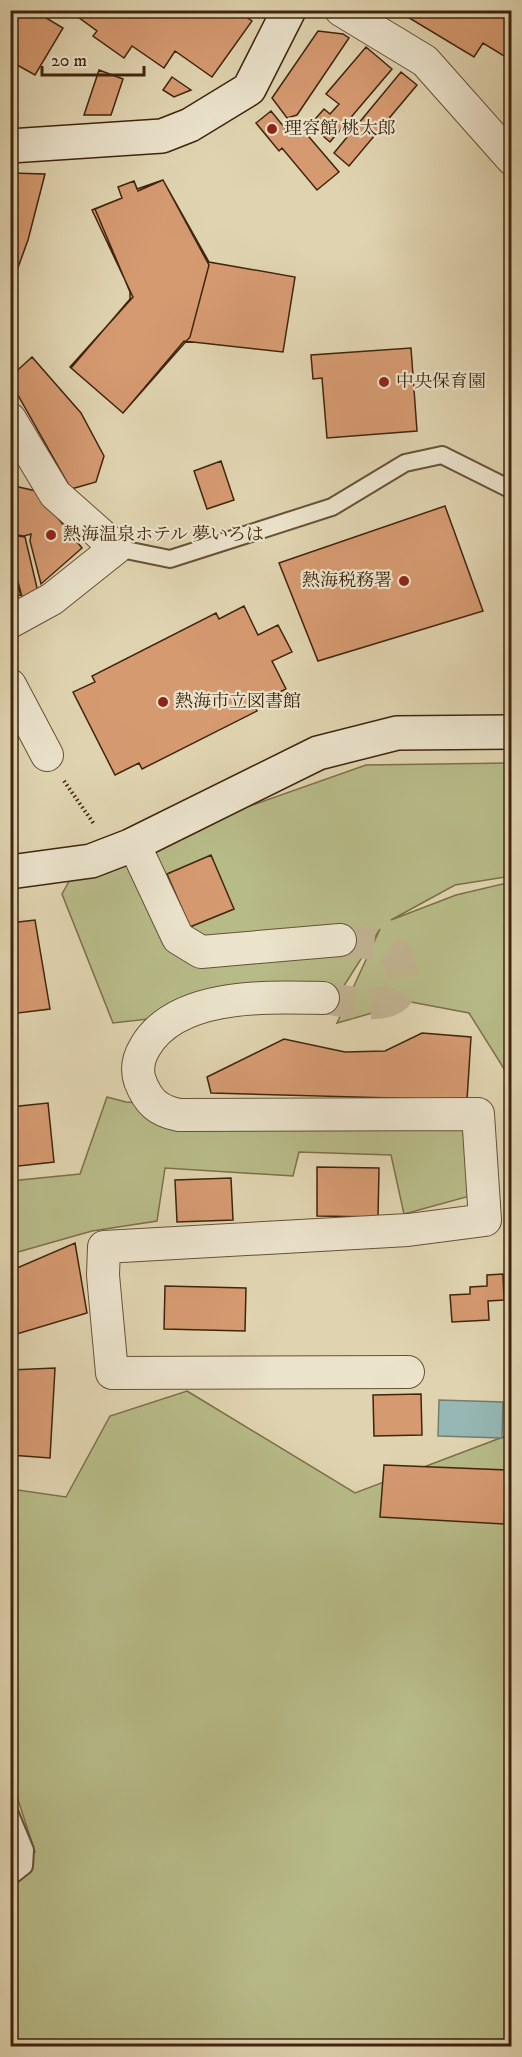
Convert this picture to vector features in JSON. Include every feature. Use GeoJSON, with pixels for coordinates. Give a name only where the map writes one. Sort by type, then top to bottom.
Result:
{"type":"FeatureCollection","features":[{"type":"Feature","properties":{"kind":"street"},"geometry":{"type":"LineString","coordinates":[[10,146],[162,136],[190,125],[249,89],[289,10]]}},
{"type":"Feature","properties":{"kind":"street"},"geometry":{"type":"LineString","coordinates":[[341,10],[425,61],[512,159]]}},
{"type":"Feature","properties":{"kind":"street"},"geometry":{"type":"LineString","coordinates":[[10,419],[55,495],[116,548],[52,598],[10,622]]}},
{"type":"Feature","properties":{"kind":"street"},"geometry":{"type":"LineString","coordinates":[[10,685],[47,755]]}},
{"type":"Feature","properties":{"kind":"street"},"geometry":{"type":"LineString","coordinates":[[10,872],[91,861],[124,848],[318,753],[397,733],[512,732]]}},
{"type":"Feature","properties":{"kind":"street"},"geometry":{"type":"LineString","coordinates":[[124,848],[178,938],[201,952],[340,939]]}},
{"type":"Feature","properties":{"kind":"street"},"geometry":{"type":"LineString","coordinates":[[323,998],[258,996],[235,999],[209,1005],[175,1019],[150,1038],[138,1059],[140,1080],[151,1100],[162,1112],[179,1115],[478,1114],[485,1220],[408,1230],[104,1247],[103,1275],[112,1373],[408,1372]]}},
{"type":"Feature","properties":{"kind":"lane"},"geometry":{"type":"LineString","coordinates":[[116,548],[170,559],[332,507],[405,463],[442,455],[512,489]]}},
{"type":"Feature","properties":{"kind":"lane"},"geometry":{"type":"LineString","coordinates":[[10,1814],[25,1850],[24,1866],[10,1877]]}},
{"type":"Feature","properties":{"kind":"path"},"geometry":{"type":"LineString","coordinates":[[47,755],[124,848]]}},
{"type":"Feature","properties":{"kind":"green space"},"geometry":{"type":"Polygon","coordinates":[[[511,763],[511,876],[455,885],[391,920],[456,895],[511,882],[511,1085],[508,1075],[469,1013],[411,1002],[337,1023],[380,929],[328,1011],[211,1012],[113,1023],[62,894],[73,874],[190,827],[366,765],[511,763]]]}},
{"type":"Feature","properties":{"kind":"green space"},"geometry":{"type":"Polygon","coordinates":[[[107,1097],[126,1102],[488,1123],[470,1196],[404,1214],[391,1155],[299,1152],[293,1176],[165,1168],[157,1221],[92,1231],[11,1254],[10,1181],[80,1174],[107,1097]]]}},
{"type":"Feature","properties":{"kind":"green space"},"geometry":{"type":"Polygon","coordinates":[[[187,1391],[355,1493],[511,1434],[511,2046],[11,2046],[10,1862],[35,1852],[11,1778],[11,1489],[66,1497],[110,1416],[187,1391]]]}},
{"type":"Feature","properties":{"kind":"water"},"geometry":{"type":"Polygon","coordinates":[[[439,1400],[503,1402],[502,1438],[438,1436],[439,1400]]]}},
{"type":"Feature","properties":{"kind":"building"},"geometry":{"type":"Polygon","coordinates":[[[10,10],[33,10],[63,28],[35,75],[10,61],[10,10]]]}},
{"type":"Feature","properties":{"kind":"building"},"geometry":{"type":"Polygon","coordinates":[[[82,10],[236,10],[252,21],[212,77],[175,51],[164,68],[132,46],[124,58],[93,36],[97,31],[78,17],[82,10]]]}},
{"type":"Feature","properties":{"kind":"building"},"geometry":{"type":"Polygon","coordinates":[[[396,10],[512,10],[512,54],[509,59],[483,43],[474,57],[396,10]]]}},
{"type":"Feature","properties":{"kind":"building"},"geometry":{"type":"Polygon","coordinates":[[[318,31],[343,34],[349,38],[297,115],[287,118],[272,98],[318,31]]]}},
{"type":"Feature","properties":{"kind":"building"},"geometry":{"type":"Polygon","coordinates":[[[366,47],[392,69],[330,142],[310,125],[324,109],[330,114],[339,104],[326,94],[366,47]]]}},
{"type":"Feature","properties":{"kind":"building"},"geometry":{"type":"Polygon","coordinates":[[[99,70],[123,79],[111,115],[84,115],[99,70]]]}},
{"type":"Feature","properties":{"kind":"building"},"geometry":{"type":"Polygon","coordinates":[[[401,72],[417,85],[349,166],[334,153],[401,72]]]}},
{"type":"Feature","properties":{"kind":"building"},"geometry":{"type":"Polygon","coordinates":[[[172,77],[191,90],[174,97],[163,90],[172,77]]]}},
{"type":"Feature","properties":{"kind":"building"},"geometry":{"type":"Polygon","coordinates":[[[271,111],[288,132],[298,124],[339,172],[317,190],[282,148],[279,151],[256,123],[271,111]]]}},
{"type":"Feature","properties":{"kind":"building"},"geometry":{"type":"Polygon","coordinates":[[[10,173],[45,174],[28,240],[16,273],[10,271],[10,173]]]}},
{"type":"Feature","properties":{"kind":"building"},"geometry":{"type":"Polygon","coordinates":[[[163,180],[209,262],[295,277],[283,352],[184,341],[123,413],[71,368],[130,299],[130,292],[95,209],[122,198],[118,187],[134,181],[138,191],[163,180]]]}},
{"type":"Feature","properties":{"kind":"building"},"geometry":{"type":"Polygon","coordinates":[[[163,180],[209,265],[190,337],[123,413],[70,367],[133,297],[92,210],[122,198],[118,187],[134,181],[137,189],[163,180]]]}},
{"type":"Feature","properties":{"kind":"building","name":"中央保育園"},"geometry":{"type":"Polygon","coordinates":[[[411,348],[417,431],[327,438],[322,378],[313,379],[311,355],[411,348]]]}},
{"type":"Feature","properties":{"kind":"building"},"geometry":{"type":"Polygon","coordinates":[[[32,357],[81,413],[104,456],[96,482],[71,489],[10,381],[10,377],[32,357]]]}},
{"type":"Feature","properties":{"kind":"building"},"geometry":{"type":"Polygon","coordinates":[[[221,461],[234,500],[207,509],[194,471],[221,461]]]}},
{"type":"Feature","properties":{"kind":"building","name":"熱海温泉ホテル 夢いろは"},"geometry":{"type":"Polygon","coordinates":[[[10,485],[36,491],[82,548],[41,584],[30,541],[31,534],[24,536],[10,534],[10,485]]]}},
{"type":"Feature","properties":{"kind":"building","name":"熱海税務署"},"geometry":{"type":"Polygon","coordinates":[[[445,506],[483,611],[318,661],[279,563],[445,506]]]}},
{"type":"Feature","properties":{"kind":"building"},"geometry":{"type":"Polygon","coordinates":[[[10,535],[25,537],[38,592],[22,597],[10,552],[10,535]]]}},
{"type":"Feature","properties":{"kind":"building"},"geometry":{"type":"Polygon","coordinates":[[[10,566],[21,595],[17,596],[19,602],[10,605],[10,566]]]}},
{"type":"Feature","properties":{"kind":"building","name":"熱海市立図書館"},"geometry":{"type":"Polygon","coordinates":[[[244,606],[258,635],[278,625],[292,652],[272,661],[286,689],[254,705],[257,711],[142,769],[139,763],[115,775],[73,692],[95,682],[92,676],[216,613],[219,619],[244,606]]]}},
{"type":"Feature","properties":{"kind":"building"},"geometry":{"type":"Polygon","coordinates":[[[211,855],[234,909],[190,927],[167,874],[211,855]]]}},
{"type":"Feature","properties":{"kind":"building"},"geometry":{"type":"Polygon","coordinates":[[[35,920],[50,1009],[10,1014],[10,923],[35,920]]]}},
{"type":"Feature","properties":{"kind":"building"},"geometry":{"type":"Polygon","coordinates":[[[422,1033],[471,1037],[467,1100],[211,1093],[207,1077],[284,1039],[345,1052],[385,1051],[422,1033]]]}},
{"type":"Feature","properties":{"kind":"building"},"geometry":{"type":"Polygon","coordinates":[[[48,1103],[54,1162],[10,1167],[10,1107],[48,1103]]]}},
{"type":"Feature","properties":{"kind":"building"},"geometry":{"type":"Polygon","coordinates":[[[317,1167],[379,1168],[378,1217],[317,1216],[317,1167]]]}},
{"type":"Feature","properties":{"kind":"building"},"geometry":{"type":"Polygon","coordinates":[[[231,1178],[233,1220],[177,1222],[175,1180],[231,1178]]]}},
{"type":"Feature","properties":{"kind":"building"},"geometry":{"type":"Polygon","coordinates":[[[75,1243],[87,1313],[10,1336],[10,1271],[75,1243]]]}},
{"type":"Feature","properties":{"kind":"building"},"geometry":{"type":"Polygon","coordinates":[[[503,1274],[504,1300],[488,1301],[489,1320],[452,1322],[450,1295],[470,1294],[470,1287],[487,1286],[487,1275],[503,1274]]]}},
{"type":"Feature","properties":{"kind":"building"},"geometry":{"type":"Polygon","coordinates":[[[165,1286],[246,1288],[245,1331],[164,1329],[165,1286]]]}},
{"type":"Feature","properties":{"kind":"building"},"geometry":{"type":"Polygon","coordinates":[[[55,1368],[50,1458],[10,1455],[10,1370],[55,1368]]]}},
{"type":"Feature","properties":{"kind":"building"},"geometry":{"type":"Polygon","coordinates":[[[421,1394],[422,1435],[374,1436],[373,1395],[421,1394]]]}},
{"type":"Feature","properties":{"kind":"building"},"geometry":{"type":"Polygon","coordinates":[[[384,1465],[507,1470],[504,1524],[380,1517],[384,1465]]]}},
{"type":"Feature","properties":{"kind":"tunnel"},"geometry":{"type":"LineString","coordinates":[[323,998],[354,1003],[384,1002],[395,997],[401,989],[402,975],[396,955],[383,945],[340,940]]}},
{"type":"Feature","properties":{"kind":"place","name":"理容館 桃太郎"},"geometry":{"type":"Point","coordinates":[272,129]}},
{"type":"Feature","properties":{"kind":"place","name":"中央保育園"},"geometry":{"type":"Point","coordinates":[384,382]}},
{"type":"Feature","properties":{"kind":"place","name":"熱海温泉ホテル 夢いろは"},"geometry":{"type":"Point","coordinates":[51,535]}},
{"type":"Feature","properties":{"kind":"place","name":"熱海税務署"},"geometry":{"type":"Point","coordinates":[404,581]}},
{"type":"Feature","properties":{"kind":"place","name":"熱海市立図書館"},"geometry":{"type":"Point","coordinates":[163,702]}}]}
